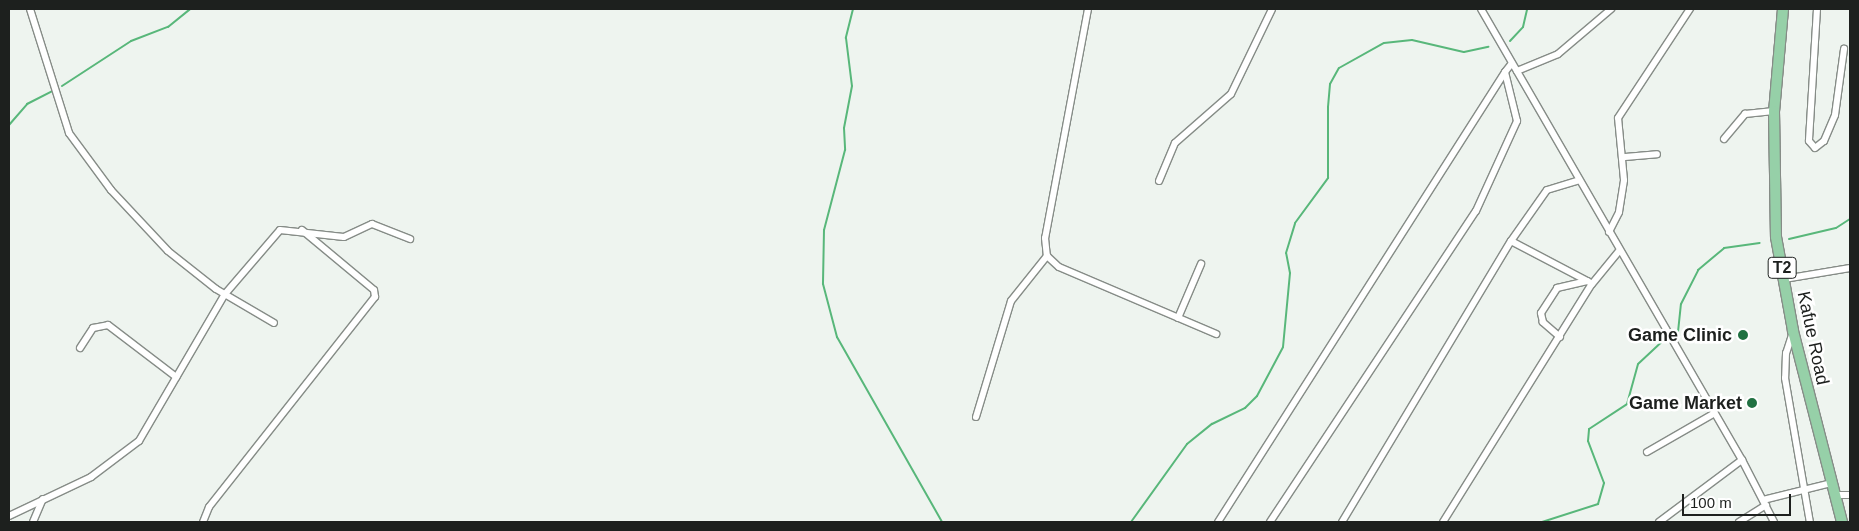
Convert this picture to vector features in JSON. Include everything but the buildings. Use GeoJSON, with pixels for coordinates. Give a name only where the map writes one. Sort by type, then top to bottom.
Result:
{"type":"FeatureCollection","features":[{"type":"Feature","properties":{"kind":"highway","name":"Kafue Road"},"geometry":{"type":"LineString","coordinates":[[1783,9],[1774,111],[1773,203],[1793,331],[1830,483],[1842,522]]}},
{"type":"Feature","properties":{"kind":"street"},"geometry":{"type":"LineString","coordinates":[[30,9],[69,132],[84,154],[168,251],[225,294],[274,323]]}},
{"type":"Feature","properties":{"kind":"street"},"geometry":{"type":"LineString","coordinates":[[1088,9],[1045,238],[1047,256],[1059,267],[1216,334]]}},
{"type":"Feature","properties":{"kind":"street"},"geometry":{"type":"LineString","coordinates":[[1159,182],[1176,143],[1231,94],[1272,9]]}},
{"type":"Feature","properties":{"kind":"street"},"geometry":{"type":"LineString","coordinates":[[1481,9],[1713,414],[1742,460],[1774,522]]}},
{"type":"Feature","properties":{"kind":"street"},"geometry":{"type":"LineString","coordinates":[[1517,71],[1558,54],[1611,9]]}},
{"type":"Feature","properties":{"kind":"street"},"geometry":{"type":"LineString","coordinates":[[1609,232],[1622,196],[1625,157],[1618,118],[1690,9]]}},
{"type":"Feature","properties":{"kind":"street"},"geometry":{"type":"LineString","coordinates":[[1817,9],[1809,141],[1815,148],[1824,141],[1836,115],[1844,49]]}},
{"type":"Feature","properties":{"kind":"street"},"geometry":{"type":"LineString","coordinates":[[1220,521],[1512,63]]}},
{"type":"Feature","properties":{"kind":"street"},"geometry":{"type":"LineString","coordinates":[[1270,522],[1476,211],[1517,121],[1505,72]]}},
{"type":"Feature","properties":{"kind":"street"},"geometry":{"type":"LineString","coordinates":[[1724,139],[1745,114],[1774,111]]}},
{"type":"Feature","properties":{"kind":"street"},"geometry":{"type":"LineString","coordinates":[[1625,157],[1657,154]]}},
{"type":"Feature","properties":{"kind":"street"},"geometry":{"type":"LineString","coordinates":[[1342,522],[1511,241],[1547,190],[1579,180]]}},
{"type":"Feature","properties":{"kind":"street"},"geometry":{"type":"LineString","coordinates":[[9,516],[91,477],[131,450],[225,294],[271,237],[283,229],[301,229],[344,237],[372,224],[410,239]]}},
{"type":"Feature","properties":{"kind":"street"},"geometry":{"type":"LineString","coordinates":[[203,522],[209,507],[375,297],[374,290],[301,229]]}},
{"type":"Feature","properties":{"kind":"street"},"geometry":{"type":"LineString","coordinates":[[1511,241],[1590,283]]}},
{"type":"Feature","properties":{"kind":"street"},"geometry":{"type":"LineString","coordinates":[[1443,522],[1560,338],[1590,283],[1619,251]]}},
{"type":"Feature","properties":{"kind":"street"},"geometry":{"type":"LineString","coordinates":[[976,417],[1011,301],[1047,256]]}},
{"type":"Feature","properties":{"kind":"street"},"geometry":{"type":"LineString","coordinates":[[1178,318],[1201,264]]}},
{"type":"Feature","properties":{"kind":"street"},"geometry":{"type":"LineString","coordinates":[[1784,279],[1850,268]]}},
{"type":"Feature","properties":{"kind":"street"},"geometry":{"type":"LineString","coordinates":[[1560,338],[1543,322],[1541,313],[1557,288],[1590,283]]}},
{"type":"Feature","properties":{"kind":"street"},"geometry":{"type":"LineString","coordinates":[[80,348],[92,328],[108,325],[176,377]]}},
{"type":"Feature","properties":{"kind":"street"},"geometry":{"type":"LineString","coordinates":[[1793,331],[1786,353],[1785,378],[1810,522]]}},
{"type":"Feature","properties":{"kind":"street"},"geometry":{"type":"LineString","coordinates":[[1647,452],[1713,414]]}},
{"type":"Feature","properties":{"kind":"street"},"geometry":{"type":"LineString","coordinates":[[1659,522],[1742,460]]}},
{"type":"Feature","properties":{"kind":"street"},"geometry":{"type":"LineString","coordinates":[[1739,522],[1764,503],[1803,489],[1830,483]]}},
{"type":"Feature","properties":{"kind":"street"},"geometry":{"type":"LineString","coordinates":[[1834,495],[1850,495]]}},
{"type":"Feature","properties":{"kind":"street"},"geometry":{"type":"LineString","coordinates":[[33,522],[43,499]]}},
{"type":"Feature","properties":{"kind":"street"},"geometry":{"type":"LineString","coordinates":[[1838,509],[1838,522]]}},
{"type":"Feature","properties":{"kind":"waterway"},"geometry":{"type":"LineString","coordinates":[[62,86],[131,41],[168,27],[190,9]]}},
{"type":"Feature","properties":{"kind":"waterway"},"geometry":{"type":"LineString","coordinates":[[853,9],[846,38],[852,86],[844,128],[845,150],[824,230],[823,284],[837,337],[942,522]]}},
{"type":"Feature","properties":{"kind":"waterway"},"geometry":{"type":"LineString","coordinates":[[1510,41],[1523,27],[1527,9]]}},
{"type":"Feature","properties":{"kind":"waterway"},"geometry":{"type":"LineString","coordinates":[[1131,522],[1187,444],[1212,424],[1245,408],[1257,396],[1283,347],[1290,273],[1286,253],[1295,223],[1328,178],[1328,107],[1330,84],[1339,68],[1384,43],[1412,40],[1464,52],[1488,47]]}},
{"type":"Feature","properties":{"kind":"waterway"},"geometry":{"type":"LineString","coordinates":[[9,125],[27,104],[54,90]]}},
{"type":"Feature","properties":{"kind":"waterway"},"geometry":{"type":"LineString","coordinates":[[1789,239],[1836,228],[1850,219]]}},
{"type":"Feature","properties":{"kind":"waterway"},"geometry":{"type":"LineString","coordinates":[[1678,332],[1681,304],[1698,270],[1724,248],[1760,243]]}},
{"type":"Feature","properties":{"kind":"waterway"},"geometry":{"type":"LineString","coordinates":[[1542,522],[1598,504],[1604,483],[1588,441],[1589,429],[1627,404],[1638,364],[1662,342]]}},
{"type":"Feature","properties":{"kind":"place","name":"Game Clinic"},"geometry":{"type":"Point","coordinates":[1743,335]}},
{"type":"Feature","properties":{"kind":"place","name":"Game Market"},"geometry":{"type":"Point","coordinates":[1752,403]}}]}
